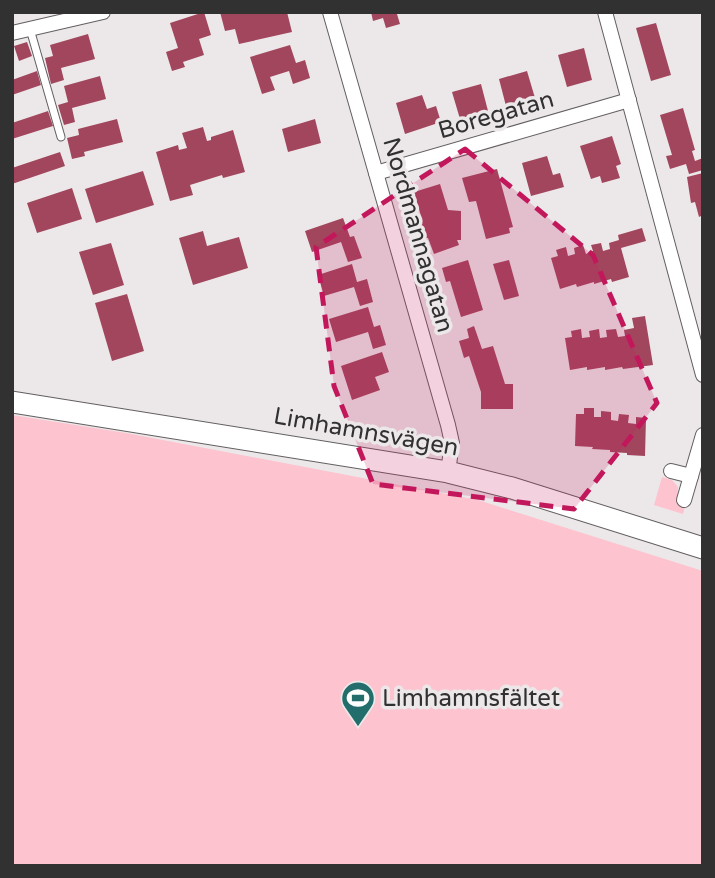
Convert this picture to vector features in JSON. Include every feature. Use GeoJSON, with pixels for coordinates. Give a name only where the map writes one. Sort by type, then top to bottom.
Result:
{"type":"FeatureCollection","features":[{"type":"Feature","properties":{"kind":"main road","name":"Limhamnsvägen"},"geometry":{"type":"LineString","coordinates":[[12,402],[448,472],[512,488],[703,548]]}},
{"type":"Feature","properties":{"kind":"street"},"geometry":{"type":"LineString","coordinates":[[12,33],[103,12]]}},
{"type":"Feature","properties":{"kind":"street","name":"Nordmannagatan"},"geometry":{"type":"LineString","coordinates":[[330,12],[452,443],[448,472]]}},
{"type":"Feature","properties":{"kind":"street"},"geometry":{"type":"LineString","coordinates":[[604,12],[703,375]]}},
{"type":"Feature","properties":{"kind":"street","name":"Boregatan"},"geometry":{"type":"LineString","coordinates":[[376,173],[629,100]]}},
{"type":"Feature","properties":{"kind":"street"},"geometry":{"type":"LineString","coordinates":[[684,500],[703,435]]}},
{"type":"Feature","properties":{"kind":"street"},"geometry":{"type":"LineString","coordinates":[[671,471],[691,476]]}},
{"type":"Feature","properties":{"kind":"lane"},"geometry":{"type":"LineString","coordinates":[[30,29],[61,137]]}},
{"type":"Feature","properties":{"kind":"highlighted area"},"geometry":{"type":"Polygon","coordinates":[[[465,149],[593,255],[657,403],[574,509],[373,484],[334,386],[316,247],[465,149]]]}},
{"type":"Feature","properties":{"kind":"shaded area","name":"Limhamnsfältet"},"geometry":{"type":"Polygon","coordinates":[[[12,415],[126,433],[478,500],[703,571],[703,866],[12,866],[12,415]]]}},
{"type":"Feature","properties":{"kind":"shaded area"},"geometry":{"type":"Polygon","coordinates":[[[662,477],[672,480],[678,487],[677,499],[686,503],[683,514],[654,505],[662,477]]]}},
{"type":"Feature","properties":{"kind":"building"},"geometry":{"type":"Polygon","coordinates":[[[204,12],[211,35],[199,39],[204,55],[183,62],[185,67],[172,71],[166,52],[178,48],[170,23],[204,12]]]}},
{"type":"Feature","properties":{"kind":"building"},"geometry":{"type":"Polygon","coordinates":[[[220,12],[287,12],[292,32],[239,44],[235,29],[225,31],[220,12]]]}},
{"type":"Feature","properties":{"kind":"building"},"geometry":{"type":"Polygon","coordinates":[[[371,12],[402,12],[397,14],[400,24],[386,28],[383,18],[373,21],[371,12]]]}},
{"type":"Feature","properties":{"kind":"building"},"geometry":{"type":"Polygon","coordinates":[[[656,23],[671,75],[651,81],[636,28],[656,23]]]}},
{"type":"Feature","properties":{"kind":"building"},"geometry":{"type":"Polygon","coordinates":[[[88,34],[95,59],[61,68],[64,80],[51,84],[45,58],[53,56],[50,45],[88,34]]]}},
{"type":"Feature","properties":{"kind":"building"},"geometry":{"type":"Polygon","coordinates":[[[27,42],[32,56],[19,61],[14,46],[27,42]]]}},
{"type":"Feature","properties":{"kind":"building"},"geometry":{"type":"Polygon","coordinates":[[[290,45],[296,63],[305,60],[310,78],[293,84],[289,71],[270,77],[275,90],[262,94],[250,57],[290,45]]]}},
{"type":"Feature","properties":{"kind":"building"},"geometry":{"type":"Polygon","coordinates":[[[584,48],[592,80],[567,87],[558,55],[584,48]]]}},
{"type":"Feature","properties":{"kind":"building"},"geometry":{"type":"Polygon","coordinates":[[[37,71],[41,85],[12,95],[12,80],[37,71]]]}},
{"type":"Feature","properties":{"kind":"building"},"geometry":{"type":"Polygon","coordinates":[[[527,71],[535,98],[506,106],[499,79],[527,71]]]}},
{"type":"Feature","properties":{"kind":"building"},"geometry":{"type":"Polygon","coordinates":[[[100,76],[106,99],[72,108],[75,122],[64,125],[58,105],[68,102],[64,86],[100,76]]]}},
{"type":"Feature","properties":{"kind":"building"},"geometry":{"type":"Polygon","coordinates":[[[481,84],[488,111],[460,119],[452,92],[481,84]]]}},
{"type":"Feature","properties":{"kind":"building"},"geometry":{"type":"Polygon","coordinates":[[[422,95],[427,109],[436,106],[441,122],[405,134],[396,103],[422,95]]]}},
{"type":"Feature","properties":{"kind":"building"},"geometry":{"type":"Polygon","coordinates":[[[683,108],[695,150],[692,151],[695,161],[703,158],[703,170],[689,174],[686,164],[670,169],[666,156],[672,155],[660,115],[683,108]]]}},
{"type":"Feature","properties":{"kind":"building"},"geometry":{"type":"Polygon","coordinates":[[[48,111],[53,126],[12,139],[12,123],[48,111]]]}},
{"type":"Feature","properties":{"kind":"building"},"geometry":{"type":"Polygon","coordinates":[[[117,119],[123,142],[84,152],[85,156],[72,159],[67,138],[79,135],[78,129],[117,119]]]}},
{"type":"Feature","properties":{"kind":"building"},"geometry":{"type":"Polygon","coordinates":[[[315,119],[321,143],[288,152],[282,129],[315,119]]]}},
{"type":"Feature","properties":{"kind":"building"},"geometry":{"type":"Polygon","coordinates":[[[203,127],[207,141],[211,140],[211,137],[233,130],[245,172],[223,178],[222,175],[190,185],[193,195],[170,201],[156,152],[178,145],[179,150],[187,148],[182,133],[203,127]]]}},
{"type":"Feature","properties":{"kind":"building"},"geometry":{"type":"Polygon","coordinates":[[[612,136],[621,164],[616,166],[620,178],[602,183],[600,176],[591,179],[580,146],[612,136]]]}},
{"type":"Feature","properties":{"kind":"building"},"geometry":{"type":"Polygon","coordinates":[[[60,152],[65,166],[12,184],[12,168],[60,152]]]}},
{"type":"Feature","properties":{"kind":"building"},"geometry":{"type":"Polygon","coordinates":[[[547,156],[553,175],[560,173],[564,187],[531,196],[522,163],[547,156]]]}},
{"type":"Feature","properties":{"kind":"building"},"geometry":{"type":"Polygon","coordinates":[[[497,169],[513,227],[509,228],[510,233],[486,239],[476,201],[469,202],[462,178],[497,169]]]}},
{"type":"Feature","properties":{"kind":"building"},"geometry":{"type":"Polygon","coordinates":[[[143,171],[154,205],[96,223],[85,189],[143,171]]]}},
{"type":"Feature","properties":{"kind":"building"},"geometry":{"type":"Polygon","coordinates":[[[703,173],[703,215],[699,217],[695,202],[691,203],[687,177],[703,173]]]}},
{"type":"Feature","properties":{"kind":"building"},"geometry":{"type":"Polygon","coordinates":[[[440,184],[448,210],[461,211],[461,240],[457,240],[459,245],[434,254],[428,238],[416,237],[417,216],[421,216],[414,192],[440,184]]]}},
{"type":"Feature","properties":{"kind":"building"},"geometry":{"type":"Polygon","coordinates":[[[72,188],[82,219],[37,233],[27,203],[72,188]]]}},
{"type":"Feature","properties":{"kind":"building"},"geometry":{"type":"Polygon","coordinates":[[[343,218],[350,237],[354,236],[362,258],[348,262],[341,242],[312,252],[305,231],[343,218]]]}},
{"type":"Feature","properties":{"kind":"building"},"geometry":{"type":"Polygon","coordinates":[[[642,228],[646,241],[621,248],[629,277],[577,287],[576,284],[560,289],[551,258],[558,256],[556,250],[566,247],[568,256],[575,254],[574,248],[583,245],[586,254],[593,251],[591,245],[601,243],[603,251],[610,249],[609,243],[619,240],[618,235],[642,228]]]}},
{"type":"Feature","properties":{"kind":"building"},"geometry":{"type":"Polygon","coordinates":[[[203,231],[207,246],[239,237],[248,268],[193,285],[179,238],[203,231]]]}},
{"type":"Feature","properties":{"kind":"building"},"geometry":{"type":"Polygon","coordinates":[[[111,243],[124,285],[93,295],[79,252],[111,243]]]}},
{"type":"Feature","properties":{"kind":"building"},"geometry":{"type":"Polygon","coordinates":[[[468,260],[483,310],[461,317],[450,281],[446,282],[442,268],[468,260]]]}},
{"type":"Feature","properties":{"kind":"building"},"geometry":{"type":"Polygon","coordinates":[[[509,260],[519,296],[504,300],[493,264],[509,260]]]}},
{"type":"Feature","properties":{"kind":"building"},"geometry":{"type":"Polygon","coordinates":[[[352,264],[357,282],[367,279],[373,302],[360,306],[354,287],[324,296],[318,275],[352,264]]]}},
{"type":"Feature","properties":{"kind":"building"},"geometry":{"type":"Polygon","coordinates":[[[127,294],[144,351],[112,361],[95,303],[127,294]]]}},
{"type":"Feature","properties":{"kind":"building"},"geometry":{"type":"Polygon","coordinates":[[[368,307],[374,327],[380,325],[386,345],[373,349],[368,332],[336,342],[329,319],[368,307]]]}},
{"type":"Feature","properties":{"kind":"building"},"geometry":{"type":"Polygon","coordinates":[[[645,316],[653,365],[623,369],[605,370],[605,367],[587,370],[587,367],[570,370],[565,338],[572,337],[571,331],[581,329],[582,338],[590,337],[589,331],[599,329],[600,338],[607,337],[606,330],[616,329],[618,337],[625,336],[624,330],[634,328],[632,318],[645,316]]]}},
{"type":"Feature","properties":{"kind":"building"},"geometry":{"type":"Polygon","coordinates":[[[474,326],[482,349],[493,346],[505,384],[513,384],[513,409],[481,409],[481,392],[469,356],[464,358],[459,341],[469,338],[467,329],[474,326]]]}},
{"type":"Feature","properties":{"kind":"building"},"geometry":{"type":"Polygon","coordinates":[[[382,352],[389,372],[375,377],[380,390],[352,400],[341,366],[382,352]]]}},
{"type":"Feature","properties":{"kind":"building"},"geometry":{"type":"Polygon","coordinates":[[[584,408],[594,408],[594,417],[601,417],[601,411],[611,412],[611,420],[618,421],[619,414],[629,415],[628,423],[636,424],[636,417],[646,418],[645,456],[575,446],[576,414],[584,414],[584,408]]]}},
{"type":"Feature","properties":{"kind":"place","name":"Limhamnsfältet"},"geometry":{"type":"Point","coordinates":[358,728]}}]}
